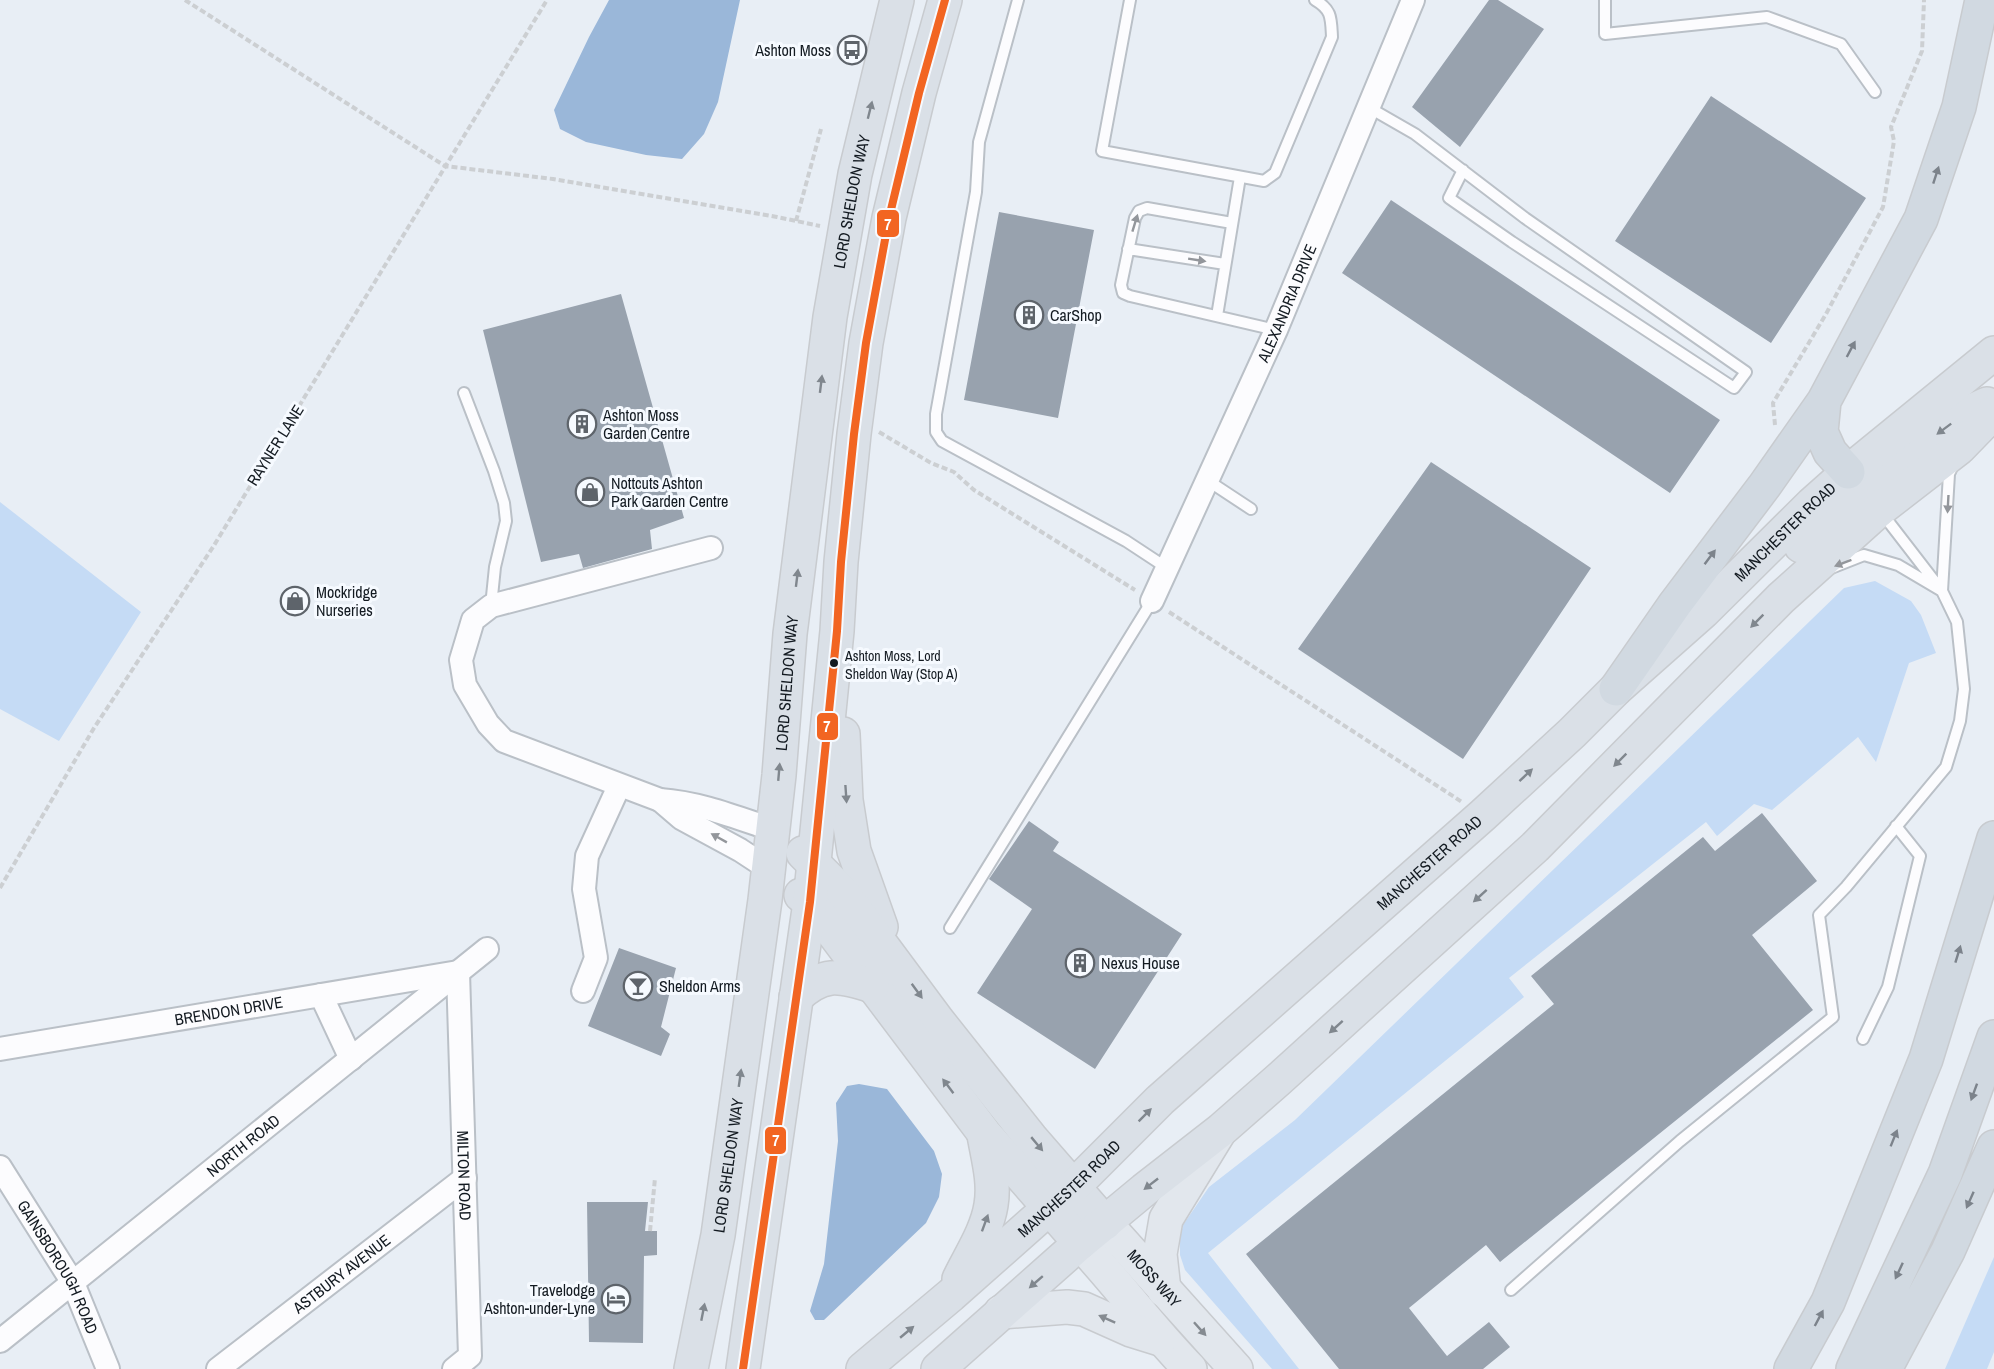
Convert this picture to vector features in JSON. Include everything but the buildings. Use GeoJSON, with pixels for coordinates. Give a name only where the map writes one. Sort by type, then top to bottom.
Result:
{"type":"FeatureCollection","features":[{"type":"Feature","properties":{"kind":"highway","name":"LORD SHELDON WAY"},"geometry":{"type":"LineString","coordinates":[[742,1369],[810,902],[795,847],[790,634],[830,316],[855,174],[897,0]]}},
{"type":"Feature","properties":{"kind":"highway","name":"LORD SHELDON WAY"},"geometry":{"type":"LineString","coordinates":[[691,1369],[718,1235],[769,869],[795,847],[837,631],[841,562],[854,434],[866,343],[889,218],[919,93],[945,0]]}},
{"type":"Feature","properties":{"kind":"highway"},"geometry":{"type":"LineString","coordinates":[[1616,689],[1675,604],[1770,478],[1824,401],[1922,219],[1959,107],[1982,0]]}},
{"type":"Feature","properties":{"kind":"highway","name":"MANCHESTER ROAD"},"geometry":{"type":"LineString","coordinates":[[1080,1244],[1221,1130],[1535,847],[1799,581],[1863,491],[1994,353]]}},
{"type":"Feature","properties":{"kind":"highway"},"geometry":{"type":"LineString","coordinates":[[1703,612],[1769,576],[1827,520],[1843,509],[1862,504],[1863,491],[1871,477],[1899,464],[1961,416],[1994,400]]}},
{"type":"Feature","properties":{"kind":"highway"},"geometry":{"type":"LineString","coordinates":[[1824,401],[1821,432],[1830,452],[1863,491]]}},
{"type":"Feature","properties":{"kind":"highway","name":"MANCHESTER ROAD"},"geometry":{"type":"LineString","coordinates":[[863,1369],[951,1295],[1061,1197],[1160,1100],[1483,815],[1616,689],[1703,612],[1812,504],[1863,491],[1959,448],[1994,412]]}},
{"type":"Feature","properties":{"kind":"highway"},"geometry":{"type":"LineString","coordinates":[[837,631],[846,800],[854,851],[891,955]]}},
{"type":"Feature","properties":{"kind":"highway"},"geometry":{"type":"LineString","coordinates":[[1791,1369],[1827,1302],[1926,1059],[1994,838]]}},
{"type":"Feature","properties":{"kind":"highway"},"geometry":{"type":"LineString","coordinates":[[795,847],[843,893],[945,1030],[1037,1144],[1080,1244],[938,1369]]}},
{"type":"Feature","properties":{"kind":"highway"},"geometry":{"type":"LineString","coordinates":[[769,869],[810,902],[984,1133],[1061,1197]]}},
{"type":"Feature","properties":{"kind":"highway"},"geometry":{"type":"LineString","coordinates":[[796,997],[809,985],[827,978],[848,978],[872,986]]}},
{"type":"Feature","properties":{"kind":"highway"},"geometry":{"type":"LineString","coordinates":[[1852,1369],[1945,1173],[1994,1037]]}},
{"type":"Feature","properties":{"kind":"highway"},"geometry":{"type":"LineString","coordinates":[[951,1295],[984,1229],[991,1206],[992,1177],[984,1133]]}},
{"type":"Feature","properties":{"kind":"highway"},"geometry":{"type":"LineString","coordinates":[[1885,1369],[1948,1251],[1994,1147]]}},
{"type":"Feature","properties":{"kind":"highway","name":"MOSS WAY"},"geometry":{"type":"LineString","coordinates":[[1061,1197],[1105,1223]]}},
{"type":"Feature","properties":{"kind":"main road"},"geometry":{"type":"LineString","coordinates":[[1164,1290],[1160,1254],[1166,1219],[1221,1130]]}},
{"type":"Feature","properties":{"kind":"main road","name":"MOSS WAY"},"geometry":{"type":"LineString","coordinates":[[1105,1223],[1236,1369]]}},
{"type":"Feature","properties":{"kind":"main road","name":"MOSS WAY"},"geometry":{"type":"LineString","coordinates":[[1080,1244],[1104,1269],[1162,1340],[1190,1369]]}},
{"type":"Feature","properties":{"kind":"main road"},"geometry":{"type":"LineString","coordinates":[[1001,1312],[1067,1307],[1084,1309],[1131,1330],[1162,1340]]}},
{"type":"Feature","properties":{"kind":"street","name":"ALEXANDRIA DRIVE"},"geometry":{"type":"LineString","coordinates":[[1152,601],[1276,330],[1413,0]]}},
{"type":"Feature","properties":{"kind":"street"},"geometry":{"type":"LineString","coordinates":[[711,548],[491,606],[473,620],[461,660],[465,684],[488,724],[504,741],[660,800],[686,802],[718,811],[795,847]]}},
{"type":"Feature","properties":{"kind":"street"},"geometry":{"type":"LineString","coordinates":[[584,991],[596,958],[584,889],[587,856],[619,786]]}},
{"type":"Feature","properties":{"kind":"street"},"geometry":{"type":"LineString","coordinates":[[660,800],[681,818],[740,850],[769,869]]}},
{"type":"Feature","properties":{"kind":"street","name":"NORTH ROAD"},"geometry":{"type":"LineString","coordinates":[[0,1341],[487,949]]}},
{"type":"Feature","properties":{"kind":"street","name":"BRENDON DRIVE"},"geometry":{"type":"LineString","coordinates":[[0,1049],[458,972]]}},
{"type":"Feature","properties":{"kind":"street","name":"MILTON ROAD"},"geometry":{"type":"LineString","coordinates":[[454,1369],[470,1356],[458,972]]}},
{"type":"Feature","properties":{"kind":"street"},"geometry":{"type":"LineString","coordinates":[[321,995],[351,1059]]}},
{"type":"Feature","properties":{"kind":"street","name":"GAINSBOROUGH ROAD"},"geometry":{"type":"LineString","coordinates":[[0,1167],[73,1282],[108,1369]]}},
{"type":"Feature","properties":{"kind":"street","name":"ASTBURY AVENUE"},"geometry":{"type":"LineString","coordinates":[[218,1369],[465,1178]]}},
{"type":"Feature","properties":{"kind":"lane"},"geometry":{"type":"LineString","coordinates":[[1018,0],[979,142],[976,192],[936,414],[936,432],[942,441],[1126,541],[1167,568]]}},
{"type":"Feature","properties":{"kind":"lane"},"geometry":{"type":"LineString","coordinates":[[1130,0],[1102,151],[1264,182],[1275,173],[1332,37],[1327,7],[1315,0]]}},
{"type":"Feature","properties":{"kind":"lane"},"geometry":{"type":"LineString","coordinates":[[1605,0],[1605,34],[1767,17],[1841,44],[1875,92]]}},
{"type":"Feature","properties":{"kind":"lane"},"geometry":{"type":"LineString","coordinates":[[1367,107],[1415,134],[1463,170],[1525,218],[1746,372],[1734,388],[1449,198],[1463,170]]}},
{"type":"Feature","properties":{"kind":"lane"},"geometry":{"type":"LineString","coordinates":[[1217,316],[1240,177]]}},
{"type":"Feature","properties":{"kind":"lane"},"geometry":{"type":"LineString","coordinates":[[1232,223],[1147,208],[1139,211],[1135,218],[1128,249],[1121,285],[1123,293],[1276,330]]}},
{"type":"Feature","properties":{"kind":"lane"},"geometry":{"type":"LineString","coordinates":[[1128,249],[1225,264]]}},
{"type":"Feature","properties":{"kind":"lane"},"geometry":{"type":"LineString","coordinates":[[464,393],[504,503],[506,521],[495,567],[491,606]]}},
{"type":"Feature","properties":{"kind":"lane"},"geometry":{"type":"LineString","coordinates":[[1942,591],[1949,474],[1959,448]]}},
{"type":"Feature","properties":{"kind":"lane"},"geometry":{"type":"LineString","coordinates":[[1207,480],[1251,509]]}},
{"type":"Feature","properties":{"kind":"lane"},"geometry":{"type":"LineString","coordinates":[[1511,1290],[1680,1141],[1833,1017],[1819,915],[1846,887],[1946,766],[1960,721],[1964,689],[1957,622],[1942,591],[1903,538],[1863,491]]}},
{"type":"Feature","properties":{"kind":"lane"},"geometry":{"type":"LineString","coordinates":[[1799,581],[1864,555],[1898,565],[1942,591]]}},
{"type":"Feature","properties":{"kind":"lane"},"geometry":{"type":"LineString","coordinates":[[950,928],[1152,601]]}},
{"type":"Feature","properties":{"kind":"lane"},"geometry":{"type":"LineString","coordinates":[[1863,1039],[1888,987],[1920,856],[1896,826]]}},
{"type":"Feature","properties":{"kind":"path"},"geometry":{"type":"LineString","coordinates":[[185,0],[445,166],[553,179],[808,224]]}},
{"type":"Feature","properties":{"kind":"path","name":"RAYNER LANE"},"geometry":{"type":"LineString","coordinates":[[0,888],[94,728],[219,537],[547,0]]}},
{"type":"Feature","properties":{"kind":"path"},"geometry":{"type":"LineString","coordinates":[[1775,431],[1773,403],[1826,314],[1883,207],[1894,141],[1891,127],[1922,51],[1924,0]]}},
{"type":"Feature","properties":{"kind":"path"},"geometry":{"type":"LineString","coordinates":[[796,221],[820,129]]}},
{"type":"Feature","properties":{"kind":"path"},"geometry":{"type":"LineString","coordinates":[[868,432],[879,432],[931,463],[954,472],[984,497],[1152,601],[1483,815]]}},
{"type":"Feature","properties":{"kind":"path"},"geometry":{"type":"LineString","coordinates":[[650,1231],[654,1178]]}},
{"type":"Feature","properties":{"kind":"shaded area"},"geometry":{"type":"Polygon","coordinates":[[[609,0],[740,0],[718,102],[704,134],[682,159],[646,155],[586,142],[560,129],[554,110],[609,0]]]}},
{"type":"Feature","properties":{"kind":"shaded area"},"geometry":{"type":"Polygon","coordinates":[[[0,502],[141,612],[59,741],[0,709],[0,502]]]}},
{"type":"Feature","properties":{"kind":"shaded area"},"geometry":{"type":"Polygon","coordinates":[[[1875,581],[1911,601],[1921,615],[1936,653],[1909,663],[1876,762],[1858,737],[1772,810],[1754,804],[1717,836],[1706,822],[1509,978],[1524,997],[1208,1253],[1299,1369],[1272,1369],[1185,1270],[1180,1255],[1183,1225],[1209,1187],[1295,1120],[1844,588],[1875,581]]]}},
{"type":"Feature","properties":{"kind":"shaded area"},"geometry":{"type":"Polygon","coordinates":[[[859,1084],[887,1089],[934,1151],[942,1174],[939,1197],[926,1223],[824,1320],[815,1320],[810,1311],[824,1264],[838,1141],[836,1103],[847,1086],[859,1084]]]}},
{"type":"Feature","properties":{"kind":"shaded area"},"geometry":{"type":"Polygon","coordinates":[[[1994,1257],[1994,1352],[1987,1369],[1945,1369],[1994,1257]]]}},
{"type":"Feature","properties":{"kind":"transit line","name":"7"},"geometry":{"type":"LineString","coordinates":[[743,1369],[810,902],[837,631],[841,562],[866,343],[889,218],[919,93],[945,0]]}},
{"type":"Feature","properties":{"kind":"place","name":"Ashton Moss"},"geometry":{"type":"Point","coordinates":[852,50]}},
{"type":"Feature","properties":{"kind":"place","name":"CarShop"},"geometry":{"type":"Point","coordinates":[1029,315]}},
{"type":"Feature","properties":{"kind":"place","name":"Ashton Moss Garden Centre"},"geometry":{"type":"Point","coordinates":[582,424]}},
{"type":"Feature","properties":{"kind":"place","name":"Nottcuts Ashton Park Garden Centre"},"geometry":{"type":"Point","coordinates":[590,492]}},
{"type":"Feature","properties":{"kind":"place","name":"Mockridge Nurseries"},"geometry":{"type":"Point","coordinates":[295,601]}},
{"type":"Feature","properties":{"kind":"place","name":"Ashton Moss, Lord Sheldon Way (Stop A)"},"geometry":{"type":"Point","coordinates":[834,663]}},
{"type":"Feature","properties":{"kind":"place","name":"Nexus House"},"geometry":{"type":"Point","coordinates":[1080,963]}},
{"type":"Feature","properties":{"kind":"place","name":"Sheldon Arms"},"geometry":{"type":"Point","coordinates":[638,986]}},
{"type":"Feature","properties":{"kind":"place","name":"Travelodge Ashton-under-Lyne"},"geometry":{"type":"Point","coordinates":[616,1299]}}]}
